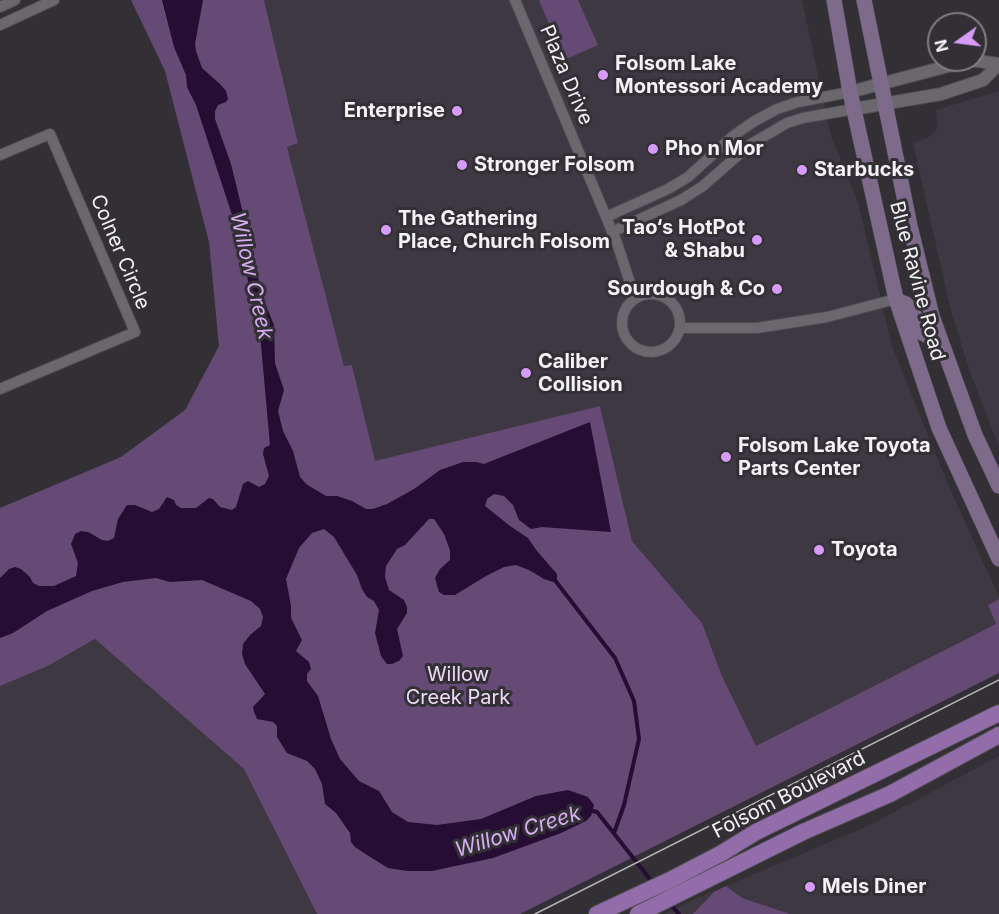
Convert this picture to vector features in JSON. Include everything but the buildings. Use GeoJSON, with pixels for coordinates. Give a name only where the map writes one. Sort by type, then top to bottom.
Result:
{"type":"FeatureCollection","features":[{"type":"Feature","properties":{"kind":"main road","name":"Blue Ravine Road"},"geometry":{"type":"LineString","coordinates":[[834,0],[850,92],[896,299],[939,428],[999,559]]}},
{"type":"Feature","properties":{"kind":"main road","name":"Blue Ravine Road"},"geometry":{"type":"LineString","coordinates":[[864,0],[909,226],[932,316],[975,435],[999,486]]}},
{"type":"Feature","properties":{"kind":"main road"},"geometry":{"type":"LineString","coordinates":[[896,299],[906,304],[917,319],[922,333],[941,343]]}},
{"type":"Feature","properties":{"kind":"main road","name":"Folsom Boulevard"},"geometry":{"type":"LineString","coordinates":[[675,887],[756,832],[999,713]]}},
{"type":"Feature","properties":{"kind":"main road","name":"Folsom Boulevard"},"geometry":{"type":"LineString","coordinates":[[604,913],[635,909],[675,887],[890,794],[999,735]]}},
{"type":"Feature","properties":{"kind":"street"},"geometry":{"type":"LineString","coordinates":[[0,7],[15,0]]}},
{"type":"Feature","properties":{"kind":"street"},"geometry":{"type":"LineString","coordinates":[[0,26],[54,0]]}},
{"type":"Feature","properties":{"kind":"street","name":"Plaza Drive"},"geometry":{"type":"LineString","coordinates":[[515,0],[612,232],[634,298]]}},
{"type":"Feature","properties":{"kind":"street"},"geometry":{"type":"LineString","coordinates":[[606,217],[668,189],[688,177],[733,135],[777,109],[798,102],[881,85],[971,60],[999,64]]}},
{"type":"Feature","properties":{"kind":"street"},"geometry":{"type":"LineString","coordinates":[[612,232],[696,191],[751,144],[787,123],[803,118],[941,94],[983,80],[999,64]]}},
{"type":"Feature","properties":{"kind":"street","name":"Colner Circle"},"geometry":{"type":"LineString","coordinates":[[0,155],[50,134],[135,332],[0,389]]}},
{"type":"Feature","properties":{"kind":"street"},"geometry":{"type":"LineString","coordinates":[[644,294],[663,296],[677,309],[680,328],[671,345],[663,350],[646,353],[627,342],[621,323],[623,314],[634,298],[644,294]]}},
{"type":"Feature","properties":{"kind":"street"},"geometry":{"type":"LineString","coordinates":[[680,328],[757,328],[827,317],[896,299]]}},
{"type":"Feature","properties":{"kind":"shaded area"},"geometry":{"type":"Polygon","coordinates":[[[264,0],[802,0],[831,136],[858,202],[892,346],[947,482],[999,597],[988,605],[997,624],[756,747],[722,676],[702,623],[632,541],[600,406],[375,462],[352,365],[344,367],[287,147],[298,143],[264,0]]]}},
{"type":"Feature","properties":{"kind":"shaded area"},"geometry":{"type":"Polygon","coordinates":[[[999,91],[999,447],[970,372],[951,311],[913,143],[928,138],[936,130],[938,125],[936,110],[999,91]]]}},
{"type":"Feature","properties":{"kind":"shaded area"},"geometry":{"type":"Polygon","coordinates":[[[95,639],[244,769],[317,914],[0,914],[0,686],[46,667],[95,639]]]}},
{"type":"Feature","properties":{"kind":"shaded area"},"geometry":{"type":"Polygon","coordinates":[[[999,756],[999,914],[665,914],[690,901],[868,826],[999,756]]]}},
{"type":"Feature","properties":{"kind":"green space","name":"Willow Creek Park"},"geometry":{"type":"Polygon","coordinates":[[[131,0],[264,0],[298,143],[287,147],[344,366],[352,365],[375,461],[600,406],[632,541],[702,623],[722,676],[756,746],[996,624],[988,605],[999,599],[999,673],[520,914],[317,914],[244,769],[95,639],[46,667],[0,686],[0,508],[121,457],[185,410],[219,346],[209,242],[165,71],[131,0]]]}},
{"type":"Feature","properties":{"kind":"green space"},"geometry":{"type":"Polygon","coordinates":[[[539,0],[578,0],[598,45],[564,60],[539,0]]]}},
{"type":"Feature","properties":{"kind":"green space"},"geometry":{"type":"Polygon","coordinates":[[[726,886],[742,898],[790,914],[693,914],[714,892],[726,886]]]}},
{"type":"Feature","properties":{"kind":"water"},"geometry":{"type":"Polygon","coordinates":[[[162,0],[203,0],[195,44],[196,51],[202,68],[226,91],[228,99],[218,105],[215,119],[248,223],[254,263],[265,303],[274,325],[275,363],[284,390],[278,411],[300,477],[306,484],[326,496],[337,496],[366,509],[373,509],[414,489],[440,470],[463,462],[484,464],[590,422],[611,532],[542,527],[531,529],[519,520],[513,505],[504,496],[494,494],[487,499],[485,506],[528,538],[557,574],[557,580],[553,582],[544,579],[516,565],[504,567],[455,595],[444,595],[439,592],[435,578],[440,569],[450,560],[450,550],[444,534],[434,519],[429,519],[405,545],[397,549],[386,566],[385,577],[389,590],[404,600],[407,607],[407,613],[397,629],[403,656],[399,661],[387,664],[381,656],[375,633],[379,610],[362,589],[357,575],[334,537],[324,529],[312,533],[299,548],[286,579],[291,618],[302,640],[296,651],[309,662],[311,669],[307,674],[307,681],[318,696],[331,739],[340,759],[359,781],[379,791],[392,812],[408,822],[437,825],[481,819],[536,796],[568,790],[588,797],[594,805],[591,816],[586,821],[561,833],[493,858],[432,871],[388,868],[367,855],[355,847],[351,842],[350,833],[336,813],[325,804],[322,784],[315,769],[307,761],[287,753],[277,737],[277,726],[273,722],[257,719],[253,707],[265,694],[245,664],[242,654],[243,644],[261,626],[263,617],[260,609],[251,601],[202,580],[170,582],[156,578],[123,582],[92,591],[47,611],[13,633],[0,638],[0,578],[9,569],[15,567],[21,569],[33,583],[39,586],[54,586],[76,576],[78,563],[71,544],[75,534],[81,531],[88,532],[108,541],[114,538],[118,519],[127,505],[135,505],[152,512],[159,509],[167,497],[174,500],[181,508],[196,508],[209,498],[220,507],[232,510],[236,507],[243,484],[248,481],[259,487],[265,484],[269,476],[263,454],[264,448],[270,445],[260,334],[234,221],[196,105],[187,87],[186,75],[174,47],[162,0]]]}},
{"type":"Feature","properties":{"kind":"waterway"},"geometry":{"type":"LineString","coordinates":[[554,579],[615,658],[634,701],[639,739],[624,805],[614,833]]}},
{"type":"Feature","properties":{"kind":"waterway","name":"Willow Creek"},"geometry":{"type":"LineString","coordinates":[[588,810],[597,812],[653,883]]}},
{"type":"Feature","properties":{"kind":"waterway","name":"Willow Creek"},"geometry":{"type":"LineString","coordinates":[[669,903],[679,914]]}},
{"type":"Feature","properties":{"kind":"tram line"},"geometry":{"type":"LineString","coordinates":[[535,914],[999,680]]}},
{"type":"Feature","properties":{"kind":"place","name":"Folsom Lake Montessori Academy"},"geometry":{"type":"Point","coordinates":[603,75]}},
{"type":"Feature","properties":{"kind":"place","name":"Enterprise"},"geometry":{"type":"Point","coordinates":[457,111]}},
{"type":"Feature","properties":{"kind":"place","name":"Pho n Mor"},"geometry":{"type":"Point","coordinates":[653,149]}},
{"type":"Feature","properties":{"kind":"place","name":"Stronger Folsom"},"geometry":{"type":"Point","coordinates":[462,165]}},
{"type":"Feature","properties":{"kind":"place","name":"Starbucks"},"geometry":{"type":"Point","coordinates":[802,170]}},
{"type":"Feature","properties":{"kind":"place","name":"The Gathering Place, Church Folsom"},"geometry":{"type":"Point","coordinates":[386,230]}},
{"type":"Feature","properties":{"kind":"place","name":"Tao‘s HotPot & Shabu"},"geometry":{"type":"Point","coordinates":[757,240]}},
{"type":"Feature","properties":{"kind":"place","name":"Sourdough & Co"},"geometry":{"type":"Point","coordinates":[777,289]}},
{"type":"Feature","properties":{"kind":"place","name":"Caliber Collision"},"geometry":{"type":"Point","coordinates":[526,373]}},
{"type":"Feature","properties":{"kind":"place","name":"Folsom Lake Toyota Parts Center"},"geometry":{"type":"Point","coordinates":[726,457]}},
{"type":"Feature","properties":{"kind":"place","name":"Toyota"},"geometry":{"type":"Point","coordinates":[819,550]}},
{"type":"Feature","properties":{"kind":"place","name":"Mels Diner"},"geometry":{"type":"Point","coordinates":[810,887]}}]}
